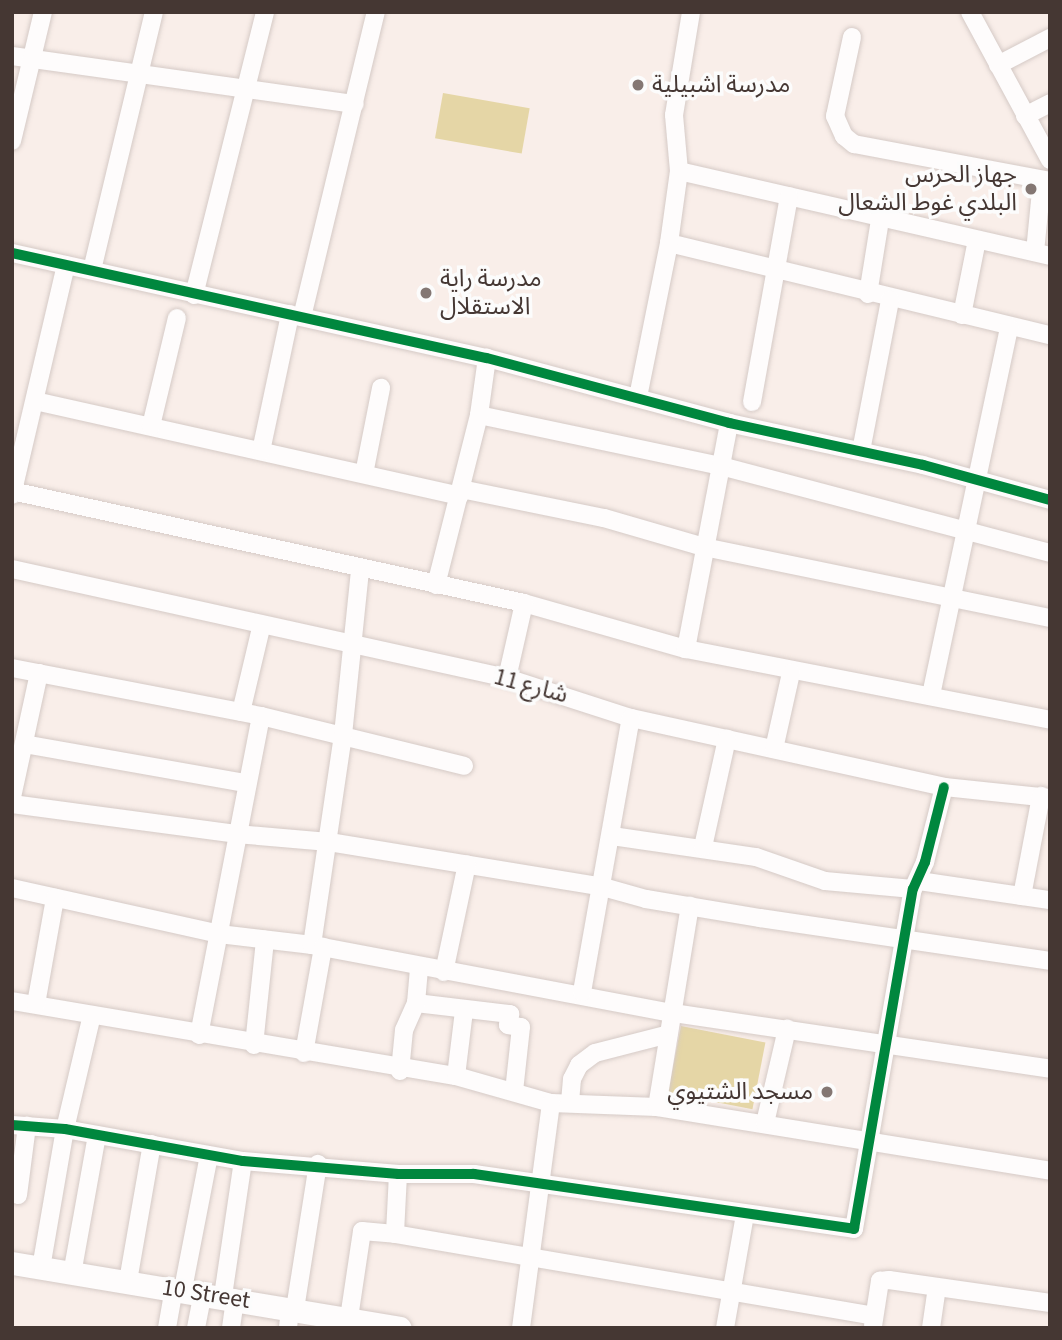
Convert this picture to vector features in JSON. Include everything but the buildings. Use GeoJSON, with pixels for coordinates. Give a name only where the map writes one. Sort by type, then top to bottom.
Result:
{"type":"FeatureCollection","features":[{"type":"Feature","properties":{"kind":"main road","name":"10 Street"},"geometry":{"type":"LineString","coordinates":[[12,1263],[128,1282],[328,1328]]}},
{"type":"Feature","properties":{"kind":"main road","name":"10 Street"},"geometry":{"type":"LineString","coordinates":[[12,1272],[210,1302]]}},
{"type":"Feature","properties":{"kind":"main road","name":"10 Street"},"geometry":{"type":"LineString","coordinates":[[291,1319],[349,1318],[400,1328]]}},
{"type":"Feature","properties":{"kind":"street"},"geometry":{"type":"LineString","coordinates":[[12,141],[43,12]]}},
{"type":"Feature","properties":{"kind":"street"},"geometry":{"type":"LineString","coordinates":[[92,270],[154,12]]}},
{"type":"Feature","properties":{"kind":"street"},"geometry":{"type":"LineString","coordinates":[[194,295],[265,12]]}},
{"type":"Feature","properties":{"kind":"street"},"geometry":{"type":"LineString","coordinates":[[261,451],[355,104],[376,12]]}},
{"type":"Feature","properties":{"kind":"street"},"geometry":{"type":"LineString","coordinates":[[638,397],[669,243],[679,171],[674,115],[691,12]]}},
{"type":"Feature","properties":{"kind":"street"},"geometry":{"type":"LineString","coordinates":[[973,13],[1050,160]]}},
{"type":"Feature","properties":{"kind":"street"},"geometry":{"type":"LineString","coordinates":[[679,171],[789,195],[880,220],[1042,254],[1046,181],[855,144],[844,136],[835,116],[852,37]]}},
{"type":"Feature","properties":{"kind":"street"},"geometry":{"type":"LineString","coordinates":[[998,65],[1050,38]]}},
{"type":"Feature","properties":{"kind":"street"},"geometry":{"type":"LineString","coordinates":[[12,55],[355,104]]}},
{"type":"Feature","properties":{"kind":"street"},"geometry":{"type":"LineString","coordinates":[[1025,116],[1050,103]]}},
{"type":"Feature","properties":{"kind":"street"},"geometry":{"type":"LineString","coordinates":[[752,402],[789,195]]}},
{"type":"Feature","properties":{"kind":"street"},"geometry":{"type":"LineString","coordinates":[[868,294],[880,220]]}},
{"type":"Feature","properties":{"kind":"street"},"geometry":{"type":"LineString","coordinates":[[962,316],[977,240]]}},
{"type":"Feature","properties":{"kind":"street"},"geometry":{"type":"LineString","coordinates":[[669,243],[890,300],[1050,335]]}},
{"type":"Feature","properties":{"kind":"street"},"geometry":{"type":"LineString","coordinates":[[12,253],[487,358],[729,423],[861,451],[1050,500]]}},
{"type":"Feature","properties":{"kind":"street"},"geometry":{"type":"LineString","coordinates":[[66,265],[13,492],[360,570],[524,603],[686,649],[791,673],[931,695],[1050,720]]}},
{"type":"Feature","properties":{"kind":"street"},"geometry":{"type":"LineString","coordinates":[[861,451],[890,300]]}},
{"type":"Feature","properties":{"kind":"street"},"geometry":{"type":"LineString","coordinates":[[151,426],[177,318]]}},
{"type":"Feature","properties":{"kind":"street"},"geometry":{"type":"LineString","coordinates":[[931,695],[974,480],[1009,327]]}},
{"type":"Feature","properties":{"kind":"street"},"geometry":{"type":"LineString","coordinates":[[436,585],[479,415],[487,358]]}},
{"type":"Feature","properties":{"kind":"street"},"geometry":{"type":"LineString","coordinates":[[364,474],[381,388]]}},
{"type":"Feature","properties":{"kind":"street"},"geometry":{"type":"LineString","coordinates":[[35,401],[364,474],[604,518],[704,547],[951,600],[1050,618]]}},
{"type":"Feature","properties":{"kind":"street"},"geometry":{"type":"LineString","coordinates":[[479,415],[721,466],[964,533],[1050,553]]}},
{"type":"Feature","properties":{"kind":"street"},"geometry":{"type":"LineString","coordinates":[[686,649],[729,423]]}},
{"type":"Feature","properties":{"kind":"street","name":"شارع 11"},"geometry":{"type":"LineString","coordinates":[[12,569],[507,678],[631,718],[944,787],[1045,797]]}},
{"type":"Feature","properties":{"kind":"street"},"geometry":{"type":"LineString","coordinates":[[304,1053],[354,644],[360,570]]}},
{"type":"Feature","properties":{"kind":"street"},"geometry":{"type":"LineString","coordinates":[[507,678],[524,603]]}},
{"type":"Feature","properties":{"kind":"street"},"geometry":{"type":"LineString","coordinates":[[241,712],[262,624]]}},
{"type":"Feature","properties":{"kind":"street"},"geometry":{"type":"LineString","coordinates":[[12,668],[261,716],[464,766]]}},
{"type":"Feature","properties":{"kind":"street"},"geometry":{"type":"LineString","coordinates":[[12,797],[21,736],[39,673]]}},
{"type":"Feature","properties":{"kind":"street"},"geometry":{"type":"LineString","coordinates":[[774,749],[791,673]]}},
{"type":"Feature","properties":{"kind":"street"},"geometry":{"type":"LineString","coordinates":[[199,1035],[261,716]]}},
{"type":"Feature","properties":{"kind":"street"},"geometry":{"type":"LineString","coordinates":[[582,992],[603,887],[631,718]]}},
{"type":"Feature","properties":{"kind":"street"},"geometry":{"type":"LineString","coordinates":[[21,736],[246,783]]}},
{"type":"Feature","properties":{"kind":"street"},"geometry":{"type":"LineString","coordinates":[[703,847],[727,739]]}},
{"type":"Feature","properties":{"kind":"street"},"geometry":{"type":"LineString","coordinates":[[18,1195],[20,1126],[65,1129],[243,1161],[317,1164],[398,1174],[474,1174],[854,1229],[905,937],[916,885],[944,787]]}},
{"type":"Feature","properties":{"kind":"street"},"geometry":{"type":"LineString","coordinates":[[1023,896],[1045,797]]}},
{"type":"Feature","properties":{"kind":"street"},"geometry":{"type":"LineString","coordinates":[[12,804],[236,834],[329,842],[603,887],[691,906],[1050,961]]}},
{"type":"Feature","properties":{"kind":"street"},"geometry":{"type":"LineString","coordinates":[[612,836],[703,847],[756,857],[825,881],[916,885],[1050,900]]}},
{"type":"Feature","properties":{"kind":"street"},"geometry":{"type":"LineString","coordinates":[[444,972],[467,864]]}},
{"type":"Feature","properties":{"kind":"street"},"geometry":{"type":"LineString","coordinates":[[12,888],[219,934],[318,946],[444,972],[582,992],[673,1013],[888,1042],[1050,1069]]}},
{"type":"Feature","properties":{"kind":"street"},"geometry":{"type":"LineString","coordinates":[[36,1004],[55,898]]}},
{"type":"Feature","properties":{"kind":"street"},"geometry":{"type":"LineString","coordinates":[[656,1107],[691,906]]}},
{"type":"Feature","properties":{"kind":"street"},"geometry":{"type":"LineString","coordinates":[[254,1045],[265,940]]}},
{"type":"Feature","properties":{"kind":"street"},"geometry":{"type":"LineString","coordinates":[[400,1070],[404,1030],[416,1003],[419,967]]}},
{"type":"Feature","properties":{"kind":"street"},"geometry":{"type":"LineString","coordinates":[[12,1001],[400,1070],[456,1076],[551,1103],[656,1107],[1050,1171]]}},
{"type":"Feature","properties":{"kind":"street"},"geometry":{"type":"LineString","coordinates":[[416,1003],[464,1011],[510,1014],[508,1025],[521,1027],[514,1091]]}},
{"type":"Feature","properties":{"kind":"street"},"geometry":{"type":"LineString","coordinates":[[456,1076],[464,1011]]}},
{"type":"Feature","properties":{"kind":"street"},"geometry":{"type":"LineString","coordinates":[[41,1268],[65,1129],[92,1015]]}},
{"type":"Feature","properties":{"kind":"street"},"geometry":{"type":"LineString","coordinates":[[765,1123],[787,1029]]}},
{"type":"Feature","properties":{"kind":"street"},"geometry":{"type":"LineString","coordinates":[[570,1102],[572,1079],[579,1065],[595,1054],[669,1034]]}},
{"type":"Feature","properties":{"kind":"street"},"geometry":{"type":"LineString","coordinates":[[522,1328],[537,1183],[551,1103]]}},
{"type":"Feature","properties":{"kind":"street"},"geometry":{"type":"LineString","coordinates":[[72,1274],[96,1135]]}},
{"type":"Feature","properties":{"kind":"street"},"geometry":{"type":"LineString","coordinates":[[128,1282],[152,1144]]}},
{"type":"Feature","properties":{"kind":"street"},"geometry":{"type":"LineString","coordinates":[[209,1154],[210,1302]]}},
{"type":"Feature","properties":{"kind":"street"},"geometry":{"type":"LineString","coordinates":[[196,1328],[210,1302],[243,1161]]}},
{"type":"Feature","properties":{"kind":"street"},"geometry":{"type":"LineString","coordinates":[[291,1319],[317,1164]]}},
{"type":"Feature","properties":{"kind":"street"},"geometry":{"type":"LineString","coordinates":[[395,1234],[398,1174]]}},
{"type":"Feature","properties":{"kind":"street"},"geometry":{"type":"LineString","coordinates":[[725,1328],[746,1214]]}},
{"type":"Feature","properties":{"kind":"street"},"geometry":{"type":"LineString","coordinates":[[349,1318],[362,1231],[395,1234],[528,1259],[732,1290],[873,1322],[880,1282],[1050,1303]]}},
{"type":"Feature","properties":{"kind":"street"},"geometry":{"type":"LineString","coordinates":[[932,1328],[937,1287]]}},
{"type":"Feature","properties":{"kind":"street"},"geometry":{"type":"LineString","coordinates":[[167,1328],[210,1302]]}},
{"type":"Feature","properties":{"kind":"shaded area"},"geometry":{"type":"Polygon","coordinates":[[[443,93],[530,108],[522,154],[435,138],[443,93]]]}},
{"type":"Feature","properties":{"kind":"shaded area"},"geometry":{"type":"Polygon","coordinates":[[[681,1026],[765,1042],[752,1109],[668,1093],[681,1026]]]}},
{"type":"Feature","properties":{"kind":"cycle path"},"geometry":{"type":"LineString","coordinates":[[12,253],[487,358],[729,423],[923,465],[1050,500]]}},
{"type":"Feature","properties":{"kind":"cycle path"},"geometry":{"type":"LineString","coordinates":[[12,1125],[65,1129],[243,1161],[398,1174],[474,1174],[854,1229],[913,889],[925,862],[944,787]]}},
{"type":"Feature","properties":{"kind":"place","name":"مدرسة اشبيلية"},"geometry":{"type":"Point","coordinates":[638,85]}},
{"type":"Feature","properties":{"kind":"place","name":"جهاز الحرس البلدي غوط الشعال"},"geometry":{"type":"Point","coordinates":[1031,189]}},
{"type":"Feature","properties":{"kind":"place","name":"مدرسة راية الاستقلال"},"geometry":{"type":"Point","coordinates":[426,293]}},
{"type":"Feature","properties":{"kind":"place","name":"مسجد الشتيوي"},"geometry":{"type":"Point","coordinates":[827,1092]}}]}
